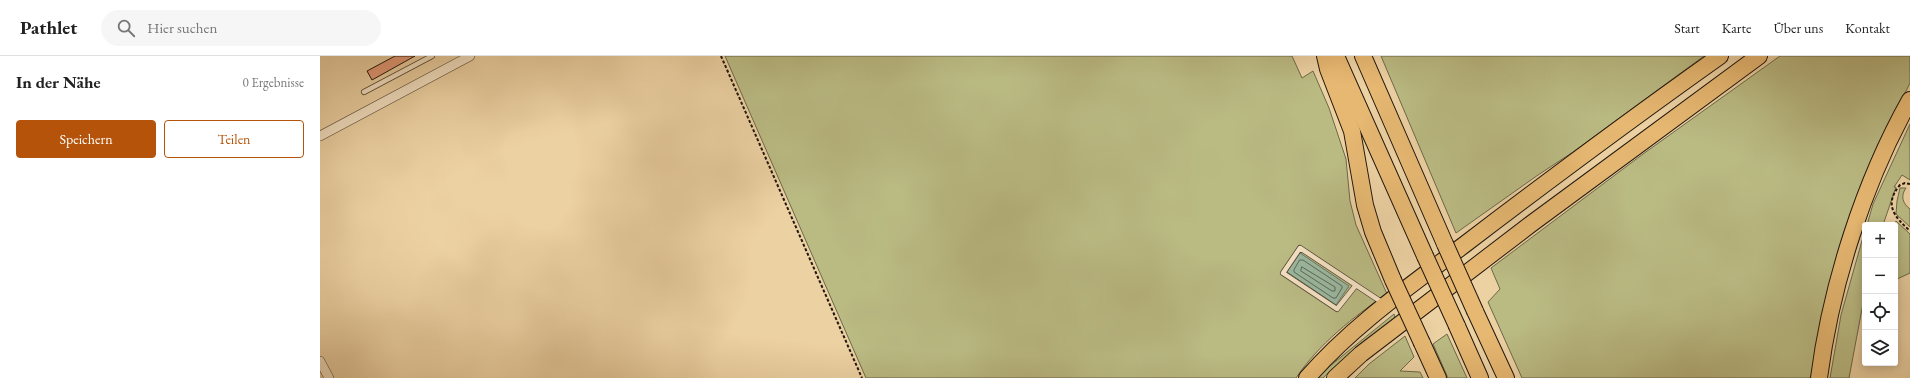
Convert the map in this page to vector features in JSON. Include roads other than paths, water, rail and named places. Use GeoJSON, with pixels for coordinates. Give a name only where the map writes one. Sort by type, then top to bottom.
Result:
{"type":"FeatureCollection","features":[{"type":"Feature","properties":{"kind":"highway"},"geometry":{"type":"LineString","coordinates":[[1325,56],[1328,69],[1352,131],[1365,205],[1373,232],[1393,280],[1438,378]]}},
{"type":"Feature","properties":{"kind":"highway"},"geometry":{"type":"LineString","coordinates":[[1336,56],[1480,378]]}},
{"type":"Feature","properties":{"kind":"highway"},"geometry":{"type":"LineString","coordinates":[[1364,56],[1445,244],[1506,378]]}},
{"type":"Feature","properties":{"kind":"highway"},"geometry":{"type":"LineString","coordinates":[[1307,378],[1335,347],[1386,305],[1523,200],[1720,56]]}},
{"type":"Feature","properties":{"kind":"highway"},"geometry":{"type":"LineString","coordinates":[[1335,378],[1361,354],[1531,224],[1759,56]]}},
{"type":"Feature","properties":{"kind":"highway"},"geometry":{"type":"LineString","coordinates":[[1819,378],[1831,315],[1851,239],[1863,203],[1910,100]]}},
{"type":"Feature","properties":{"kind":"street"},"geometry":{"type":"LineString","coordinates":[[320,136],[470,56]]}},
{"type":"Feature","properties":{"kind":"street"},"geometry":{"type":"LineString","coordinates":[[320,361],[329,378]]}},
{"type":"Feature","properties":{"kind":"lane"},"geometry":{"type":"LineString","coordinates":[[364,92],[432,56]]}},
{"type":"Feature","properties":{"kind":"lane"},"geometry":{"type":"LineString","coordinates":[[1356,285],[1337,310],[1283,274],[1300,248],[1356,285],[1386,305]]}},
{"type":"Feature","properties":{"kind":"water"},"geometry":{"type":"Polygon","coordinates":[[[1300,253],[1349,286],[1336,305],[1287,272],[1300,253]]]}}]}
